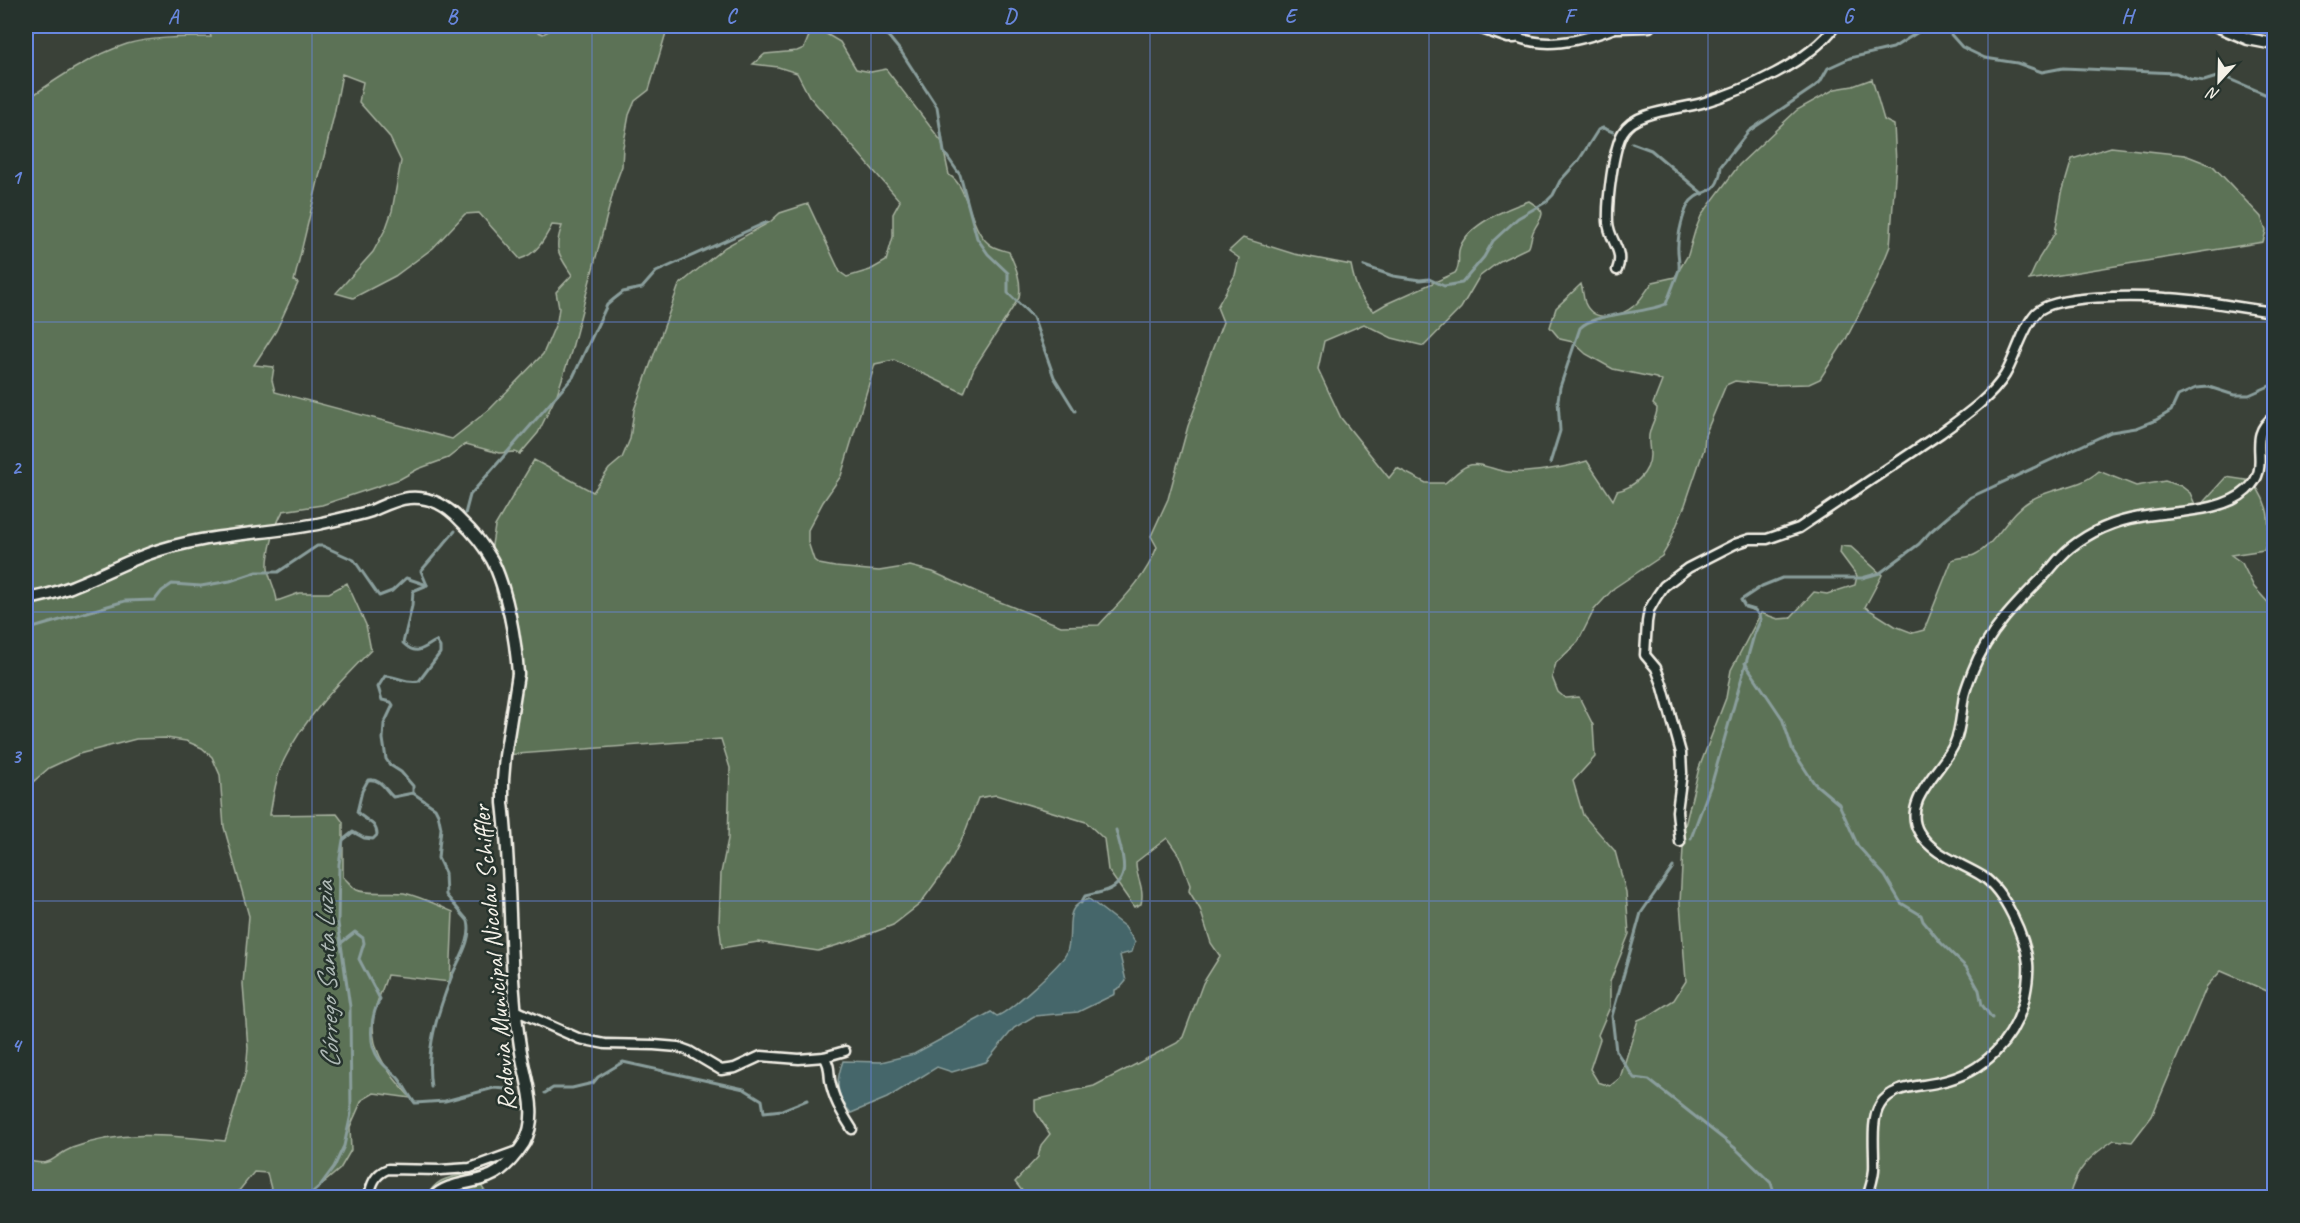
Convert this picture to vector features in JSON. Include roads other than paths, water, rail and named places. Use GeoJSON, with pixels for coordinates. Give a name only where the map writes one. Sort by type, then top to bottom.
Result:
{"type":"FeatureCollection","features":[{"type":"Feature","properties":{"kind":"street"},"geometry":{"type":"LineString","coordinates":[[1473,26],[1508,38],[1547,44],[1595,36],[1618,27]]}},
{"type":"Feature","properties":{"kind":"street"},"geometry":{"type":"LineString","coordinates":[[1496,26],[1519,38]]}},
{"type":"Feature","properties":{"kind":"street"},"geometry":{"type":"LineString","coordinates":[[1596,26],[1649,26]]}},
{"type":"Feature","properties":{"kind":"street"},"geometry":{"type":"LineString","coordinates":[[1617,270],[1620,256],[1608,222],[1616,148],[1628,125],[1644,116],[1701,104],[1765,78],[1818,44],[1835,26]]}},
{"type":"Feature","properties":{"kind":"street"},"geometry":{"type":"LineString","coordinates":[[2217,26],[2248,39],[2274,44]]}},
{"type":"Feature","properties":{"kind":"street"},"geometry":{"type":"LineString","coordinates":[[1680,842],[1677,811],[1682,773],[1681,753],[1662,684],[1656,668],[1645,655],[1649,610],[1664,586],[1688,568],[1735,544],[1750,539],[1767,539],[1799,528],[1948,428],[1978,404],[2005,376],[2031,320],[2046,306],[2070,300],[2168,298],[2274,312]]}},
{"type":"Feature","properties":{"kind":"street"},"geometry":{"type":"LineString","coordinates":[[1867,1197],[1873,1175],[1878,1107],[1886,1097],[1898,1090],[1941,1082],[1966,1074],[1985,1064],[2002,1045],[2016,1022],[2025,1000],[2028,964],[2013,916],[2003,899],[1995,887],[1984,878],[1934,849],[1918,831],[1914,821],[1914,812],[1919,799],[1958,738],[1964,693],[1975,666],[2011,608],[2069,549],[2108,526],[2126,519],[2212,506],[2228,501],[2247,490],[2260,467],[2259,435],[2262,428],[2274,417]]}},
{"type":"Feature","properties":{"kind":"street","name":"Rodovia Municipal Nicolau Schiffler"},"geometry":{"type":"LineString","coordinates":[[26,599],[43,597],[76,586],[148,554],[216,537],[305,526],[351,517],[409,498],[434,500],[452,512],[485,549],[493,561],[502,585],[517,659],[518,674],[502,780],[515,1010],[532,1112],[525,1141],[508,1164],[487,1178],[446,1189],[433,1197]]}},
{"type":"Feature","properties":{"kind":"street"},"geometry":{"type":"LineString","coordinates":[[515,1010],[580,1039],[605,1044],[678,1047],[721,1070],[735,1068],[761,1056],[799,1059],[845,1052]]}},
{"type":"Feature","properties":{"kind":"street"},"geometry":{"type":"LineString","coordinates":[[824,1057],[828,1060],[835,1101],[852,1129]]}},
{"type":"Feature","properties":{"kind":"street"},"geometry":{"type":"LineString","coordinates":[[369,1197],[375,1178],[388,1169],[470,1168],[517,1151]]}},
{"type":"Feature","properties":{"kind":"water"},"geometry":{"type":"Polygon","coordinates":[[[1089,899],[1125,927],[1135,942],[1132,952],[1120,955],[1126,981],[1115,990],[1115,994],[1078,1012],[1034,1016],[1014,1028],[986,1062],[952,1072],[937,1067],[887,1098],[851,1113],[842,1101],[838,1089],[843,1061],[881,1062],[914,1054],[991,1012],[997,1016],[1003,1013],[1034,988],[1066,954],[1069,946],[1071,914],[1080,903],[1089,899]]]}},
{"type":"Feature","properties":{"kind":"waterway"},"geometry":{"type":"LineString","coordinates":[[880,26],[902,53],[937,107],[944,152],[960,175],[977,238],[988,254],[1008,273],[1008,293],[1033,317],[1054,377],[1075,411]]}},
{"type":"Feature","properties":{"kind":"waterway"},"geometry":{"type":"LineString","coordinates":[[1550,463],[1560,431],[1558,400],[1560,387],[1580,328],[1597,319],[1666,304],[1679,269],[1679,236],[1683,219],[1692,199],[1717,184],[1721,166],[1749,131],[1814,87],[1820,82],[1828,68],[1850,58],[1893,48],[1923,29],[1946,29],[1962,47],[1985,58],[2017,63],[2042,72],[2063,68],[2176,73],[2190,79],[2204,81],[2220,76],[2274,98]]}},
{"type":"Feature","properties":{"kind":"waterway"},"geometry":{"type":"LineString","coordinates":[[1364,266],[1393,276],[1429,279],[1444,286],[1462,283],[1484,257],[1493,241],[1518,218],[1546,202],[1553,195],[1560,181],[1579,160],[1598,130],[1603,128],[1613,132]]}},
{"type":"Feature","properties":{"kind":"waterway"},"geometry":{"type":"LineString","coordinates":[[1632,143],[1651,150],[1703,194]]}},
{"type":"Feature","properties":{"kind":"waterway"},"geometry":{"type":"LineString","coordinates":[[465,514],[470,495],[573,377],[607,305],[623,292],[642,288],[656,272],[767,222]]}},
{"type":"Feature","properties":{"kind":"waterway"},"geometry":{"type":"LineString","coordinates":[[1691,838],[1713,779],[1754,635],[1761,619],[1755,610],[1745,607],[1741,600],[1762,586],[1782,578],[1862,578],[1880,573],[1919,544],[1971,497],[2111,432],[2136,428],[2156,420],[2171,411],[2178,396],[2196,388],[2209,387],[2234,395],[2249,395],[2274,384]]}},
{"type":"Feature","properties":{"kind":"waterway"},"geometry":{"type":"LineString","coordinates":[[427,585],[421,571],[455,531]]}},
{"type":"Feature","properties":{"kind":"waterway","name":"Córrego Santa Luzia"},"geometry":{"type":"LineString","coordinates":[[26,630],[125,601],[155,600],[172,584],[201,586],[230,581],[257,572],[278,572],[317,546],[323,546],[354,560],[379,596],[392,591],[406,578],[427,585]]}},
{"type":"Feature","properties":{"kind":"waterway","name":"Córrego Santa Luzia"},"geometry":{"type":"LineString","coordinates":[[413,793],[413,786],[386,759],[383,739],[384,724],[393,705],[391,702],[382,700],[378,687],[385,676],[419,681],[440,653],[440,647],[436,641],[420,650],[412,650],[403,643],[412,606],[413,591],[425,586]]}},
{"type":"Feature","properties":{"kind":"waterway"},"geometry":{"type":"LineString","coordinates":[[1745,663],[1782,718],[1793,751],[1814,783],[1839,804],[1858,846],[1885,876],[1901,903],[1921,915],[1923,921],[1941,943],[1966,967],[1979,990],[1982,1005],[1992,1018]]}},
{"type":"Feature","properties":{"kind":"waterway","name":"Córrego Santa Luzia"},"geometry":{"type":"LineString","coordinates":[[306,1198],[320,1186],[334,1167],[344,1146],[351,1114],[350,1007],[338,923],[339,864],[343,840],[353,832],[364,838],[373,839],[377,835],[373,824],[357,812],[362,791],[368,780],[380,783],[393,797],[413,793]]}},
{"type":"Feature","properties":{"kind":"waterway"},"geometry":{"type":"LineString","coordinates":[[413,793],[435,808],[438,814],[441,828],[438,858],[445,873],[446,895],[468,921],[469,928],[467,943],[451,978],[437,1018],[431,1045],[431,1087]]}},
{"type":"Feature","properties":{"kind":"waterway"},"geometry":{"type":"LineString","coordinates":[[1081,903],[1085,896],[1108,890],[1121,879],[1124,864],[1116,830]]}},
{"type":"Feature","properties":{"kind":"waterway"},"geometry":{"type":"LineString","coordinates":[[1673,867],[1641,913],[1612,1016],[1616,1051],[1634,1078],[1649,1080],[1735,1148],[1771,1183],[1776,1198]]}},
{"type":"Feature","properties":{"kind":"waterway"},"geometry":{"type":"LineString","coordinates":[[341,943],[355,932],[363,938],[364,943],[359,959],[380,999],[374,1013],[372,1029],[375,1052],[381,1062],[399,1079],[415,1103],[445,1101],[494,1088],[506,1089],[517,1094]]}},
{"type":"Feature","properties":{"kind":"waterway"},"geometry":{"type":"LineString","coordinates":[[545,1093],[553,1088],[572,1088],[593,1083],[598,1077],[623,1062],[744,1089],[762,1100],[764,1112],[782,1110],[807,1100]]}}]}
